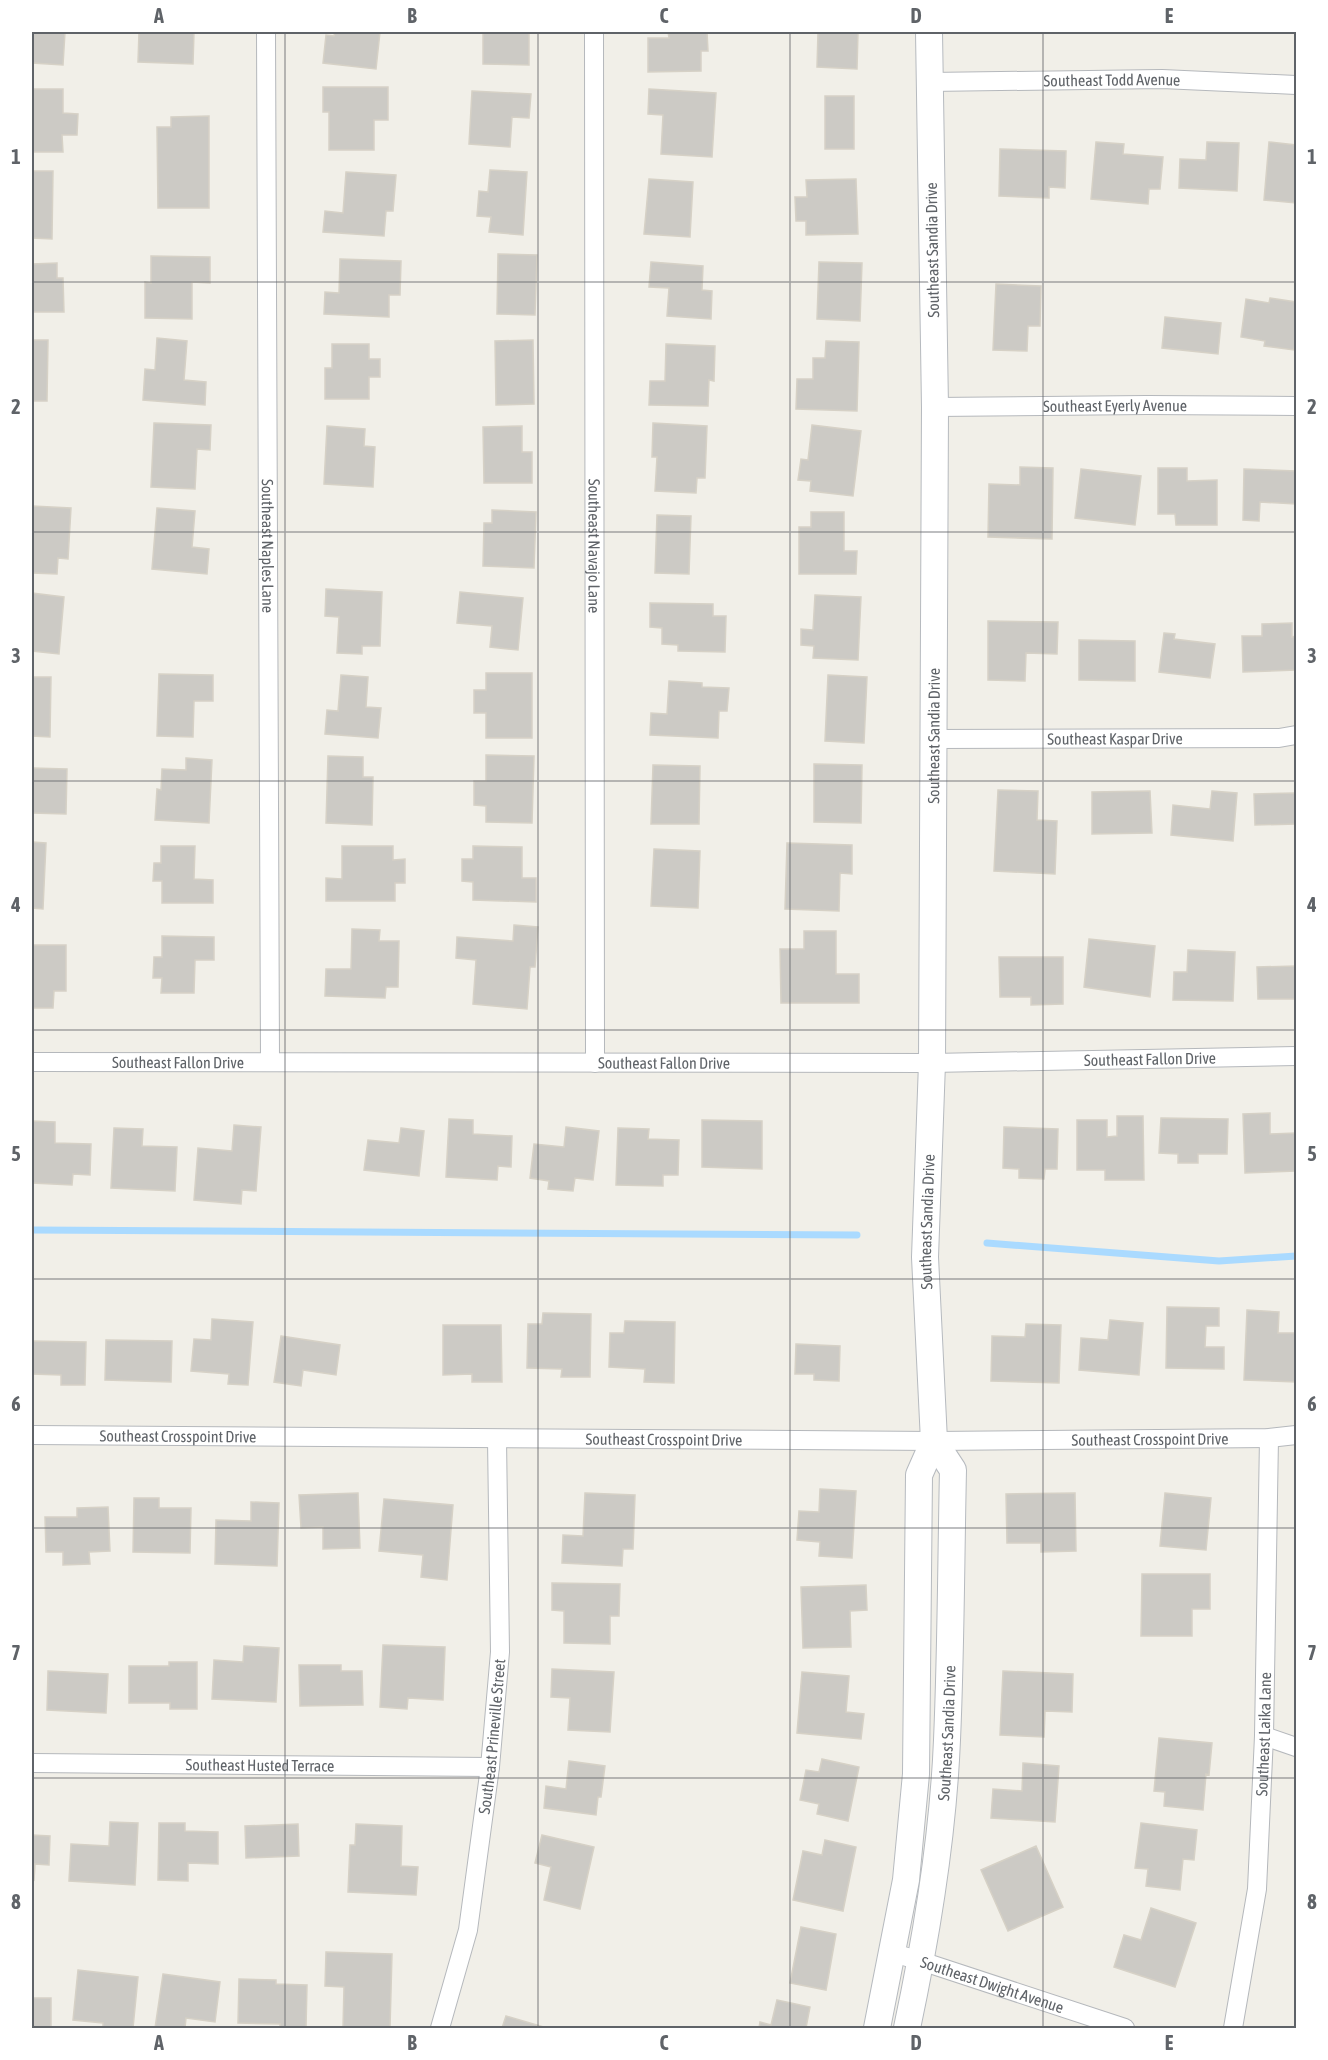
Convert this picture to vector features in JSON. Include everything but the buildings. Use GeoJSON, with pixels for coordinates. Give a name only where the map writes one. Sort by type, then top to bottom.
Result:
{"type":"FeatureCollection","features":[{"type":"Feature","properties":{"kind":"street","name":"Southeast Naples Lane"},"geometry":{"type":"LineString","coordinates":[[266,32],[270,1061]]}},
{"type":"Feature","properties":{"kind":"street","name":"Southeast Navajo Lane"},"geometry":{"type":"LineString","coordinates":[[594,32],[595,1063]]}},
{"type":"Feature","properties":{"kind":"street","name":"Southeast Sandia Drive"},"geometry":{"type":"LineString","coordinates":[[877,2028],[906,1880],[916,1774],[920,1475],[934,1440],[925,1257],[932,1063],[935,407],[929,32]]}},
{"type":"Feature","properties":{"kind":"street","name":"Southeast Todd Avenue"},"geometry":{"type":"LineString","coordinates":[[929,82],[1162,80],[1296,86]]}},
{"type":"Feature","properties":{"kind":"street","name":"Southeast Eyerly Avenue"},"geometry":{"type":"LineString","coordinates":[[935,407],[1296,406]]}},
{"type":"Feature","properties":{"kind":"street","name":"Southeast Kaspar Drive"},"geometry":{"type":"LineString","coordinates":[[933,739],[1279,738],[1296,735]]}},
{"type":"Feature","properties":{"kind":"street","name":"Southeast Fallon Drive"},"geometry":{"type":"LineString","coordinates":[[32,1062],[932,1063],[1296,1056]]}},
{"type":"Feature","properties":{"kind":"street","name":"Southeast Crosspoint Drive"},"geometry":{"type":"LineString","coordinates":[[32,1435],[934,1440],[1269,1438],[1296,1435]]}},
{"type":"Feature","properties":{"kind":"street","name":"Southeast Laika Lane"},"geometry":{"type":"LineString","coordinates":[[1233,2028],[1257,1889],[1264,1736],[1269,1438]]}},
{"type":"Feature","properties":{"kind":"street","name":"Southeast Prineville Street"},"geometry":{"type":"LineString","coordinates":[[440,2028],[468,1930],[490,1767],[500,1652],[497,1439]]}},
{"type":"Feature","properties":{"kind":"street","name":"Southeast Sandia Drive"},"geometry":{"type":"LineString","coordinates":[[907,2028],[921,1961],[938,1850],[948,1729],[953,1470],[934,1440]]}},
{"type":"Feature","properties":{"kind":"street"},"geometry":{"type":"LineString","coordinates":[[1264,1736],[1296,1747]]}},
{"type":"Feature","properties":{"kind":"street","name":"Southeast Husted Terrace"},"geometry":{"type":"LineString","coordinates":[[32,1763],[490,1767]]}},
{"type":"Feature","properties":{"kind":"street","name":"Southeast Dwight Avenue"},"geometry":{"type":"LineString","coordinates":[[893,1953],[1125,2028]]}},
{"type":"Feature","properties":{"kind":"waterway"},"geometry":{"type":"LineString","coordinates":[[32,1230],[857,1235]]}},
{"type":"Feature","properties":{"kind":"waterway"},"geometry":{"type":"LineString","coordinates":[[987,1243],[1219,1261],[1296,1256]]}}]}
